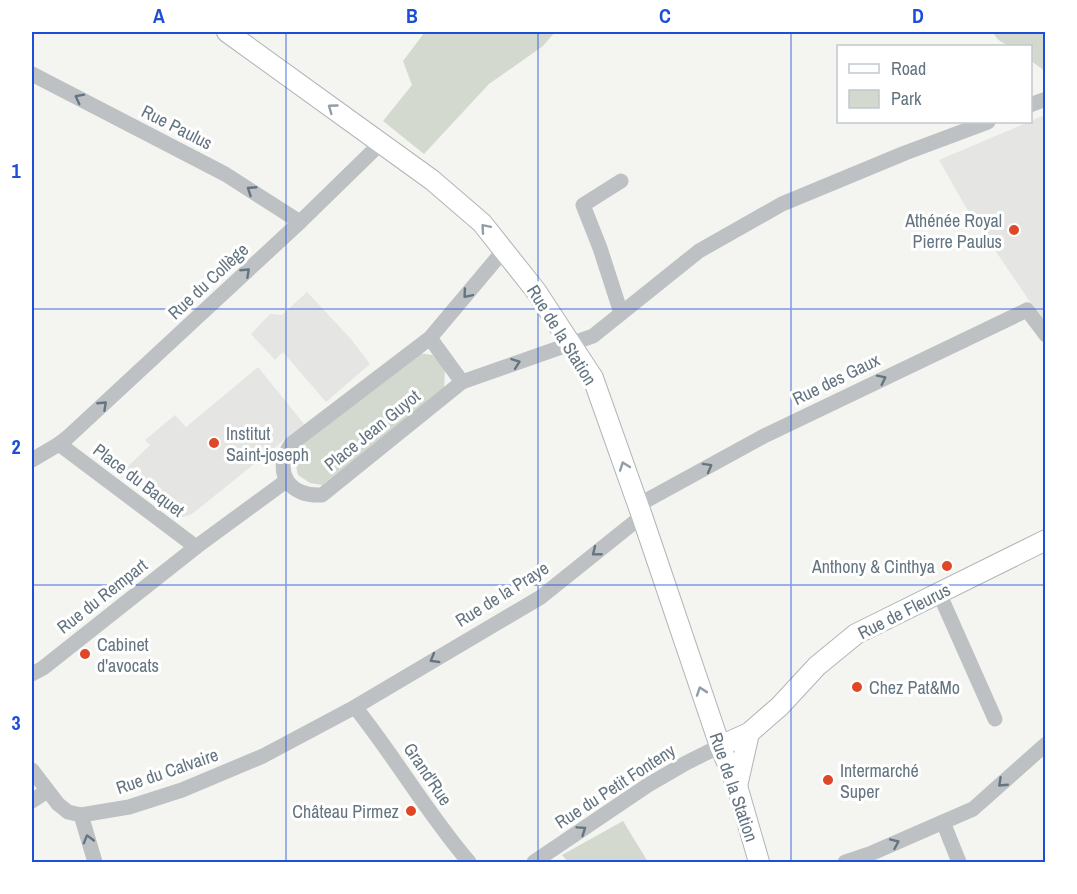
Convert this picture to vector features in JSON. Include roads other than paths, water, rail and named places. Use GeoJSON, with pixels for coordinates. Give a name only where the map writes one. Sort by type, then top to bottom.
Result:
{"type":"FeatureCollection","features":[{"type":"Feature","properties":{"kind":"main road","name":"Rue de la Station"},"geometry":{"type":"LineString","coordinates":[[227,32],[432,180],[482,223],[536,291],[593,378],[640,510],[717,748],[737,786],[759,862]]}},
{"type":"Feature","properties":{"kind":"main road","name":"Rue de Fleurus"},"geometry":{"type":"LineString","coordinates":[[717,748],[749,733],[780,706],[817,666],[856,634],[1046,540]]}},
{"type":"Feature","properties":{"kind":"main road"},"geometry":{"type":"LineString","coordinates":[[737,786],[749,733]]}},
{"type":"Feature","properties":{"kind":"street","name":"Rue Paulus"},"geometry":{"type":"LineString","coordinates":[[32,74],[225,174],[300,222]]}},
{"type":"Feature","properties":{"kind":"street","name":"Place Jean Guyot"},"geometry":{"type":"LineString","coordinates":[[504,250],[430,338],[291,444],[283,461],[286,481],[298,492],[313,496],[322,495],[462,382],[593,336],[699,251],[782,204],[905,153],[985,123]]}},
{"type":"Feature","properties":{"kind":"street","name":"Rue du Collège"},"geometry":{"type":"LineString","coordinates":[[32,459],[59,444],[300,222],[381,143]]}},
{"type":"Feature","properties":{"kind":"street"},"geometry":{"type":"LineString","coordinates":[[621,181],[583,205],[621,313]]}},
{"type":"Feature","properties":{"kind":"street","name":"Rue des Gaux"},"geometry":{"type":"LineString","coordinates":[[640,510],[764,436],[1027,310],[1046,335]]}},
{"type":"Feature","properties":{"kind":"street"},"geometry":{"type":"LineString","coordinates":[[430,338],[462,382]]}},
{"type":"Feature","properties":{"kind":"street","name":"Place du Baquet"},"geometry":{"type":"LineString","coordinates":[[59,444],[196,547]]}},
{"type":"Feature","properties":{"kind":"street","name":"Rue du Rempart"},"geometry":{"type":"LineString","coordinates":[[32,674],[43,668],[196,547],[286,481]]}},
{"type":"Feature","properties":{"kind":"street","name":"Rue de la Praye"},"geometry":{"type":"LineString","coordinates":[[355,707],[375,693],[541,597],[640,510]]}},
{"type":"Feature","properties":{"kind":"street"},"geometry":{"type":"LineString","coordinates":[[939,593],[995,719]]}},
{"type":"Feature","properties":{"kind":"street","name":"Rue du Calvaire"},"geometry":{"type":"LineString","coordinates":[[81,815],[129,807],[182,790],[263,756],[355,707]]}},
{"type":"Feature","properties":{"kind":"street","name":"Grand'Rue"},"geometry":{"type":"LineString","coordinates":[[355,707],[380,739],[421,802],[469,862]]}},
{"type":"Feature","properties":{"kind":"street"},"geometry":{"type":"LineString","coordinates":[[845,862],[872,853],[973,809],[1046,744]]}},
{"type":"Feature","properties":{"kind":"street","name":"Rue du Petit Fonteny"},"geometry":{"type":"LineString","coordinates":[[534,862],[648,785],[717,748]]}},
{"type":"Feature","properties":{"kind":"street"},"geometry":{"type":"LineString","coordinates":[[32,770],[58,804],[68,812],[81,815],[95,862]]}},
{"type":"Feature","properties":{"kind":"street"},"geometry":{"type":"LineString","coordinates":[[32,801],[47,791]]}},
{"type":"Feature","properties":{"kind":"street"},"geometry":{"type":"LineString","coordinates":[[943,822],[960,862]]}},
{"type":"Feature","properties":{"kind":"place","name":"Athénée Royal Pierre Paulus"},"geometry":{"type":"Point","coordinates":[1014,230]}},
{"type":"Feature","properties":{"kind":"place","name":"Institut Saint-joseph"},"geometry":{"type":"Point","coordinates":[214,443]}},
{"type":"Feature","properties":{"kind":"place","name":"Anthony & Cinthya"},"geometry":{"type":"Point","coordinates":[947,566]}},
{"type":"Feature","properties":{"kind":"place","name":"Cabinet d'avocats"},"geometry":{"type":"Point","coordinates":[85,654]}},
{"type":"Feature","properties":{"kind":"place","name":"Chez Pat&Mo"},"geometry":{"type":"Point","coordinates":[857,687]}},
{"type":"Feature","properties":{"kind":"place","name":"Intermarché Super"},"geometry":{"type":"Point","coordinates":[828,780]}},
{"type":"Feature","properties":{"kind":"place","name":"Château Pirmez"},"geometry":{"type":"Point","coordinates":[411,811]}}]}
